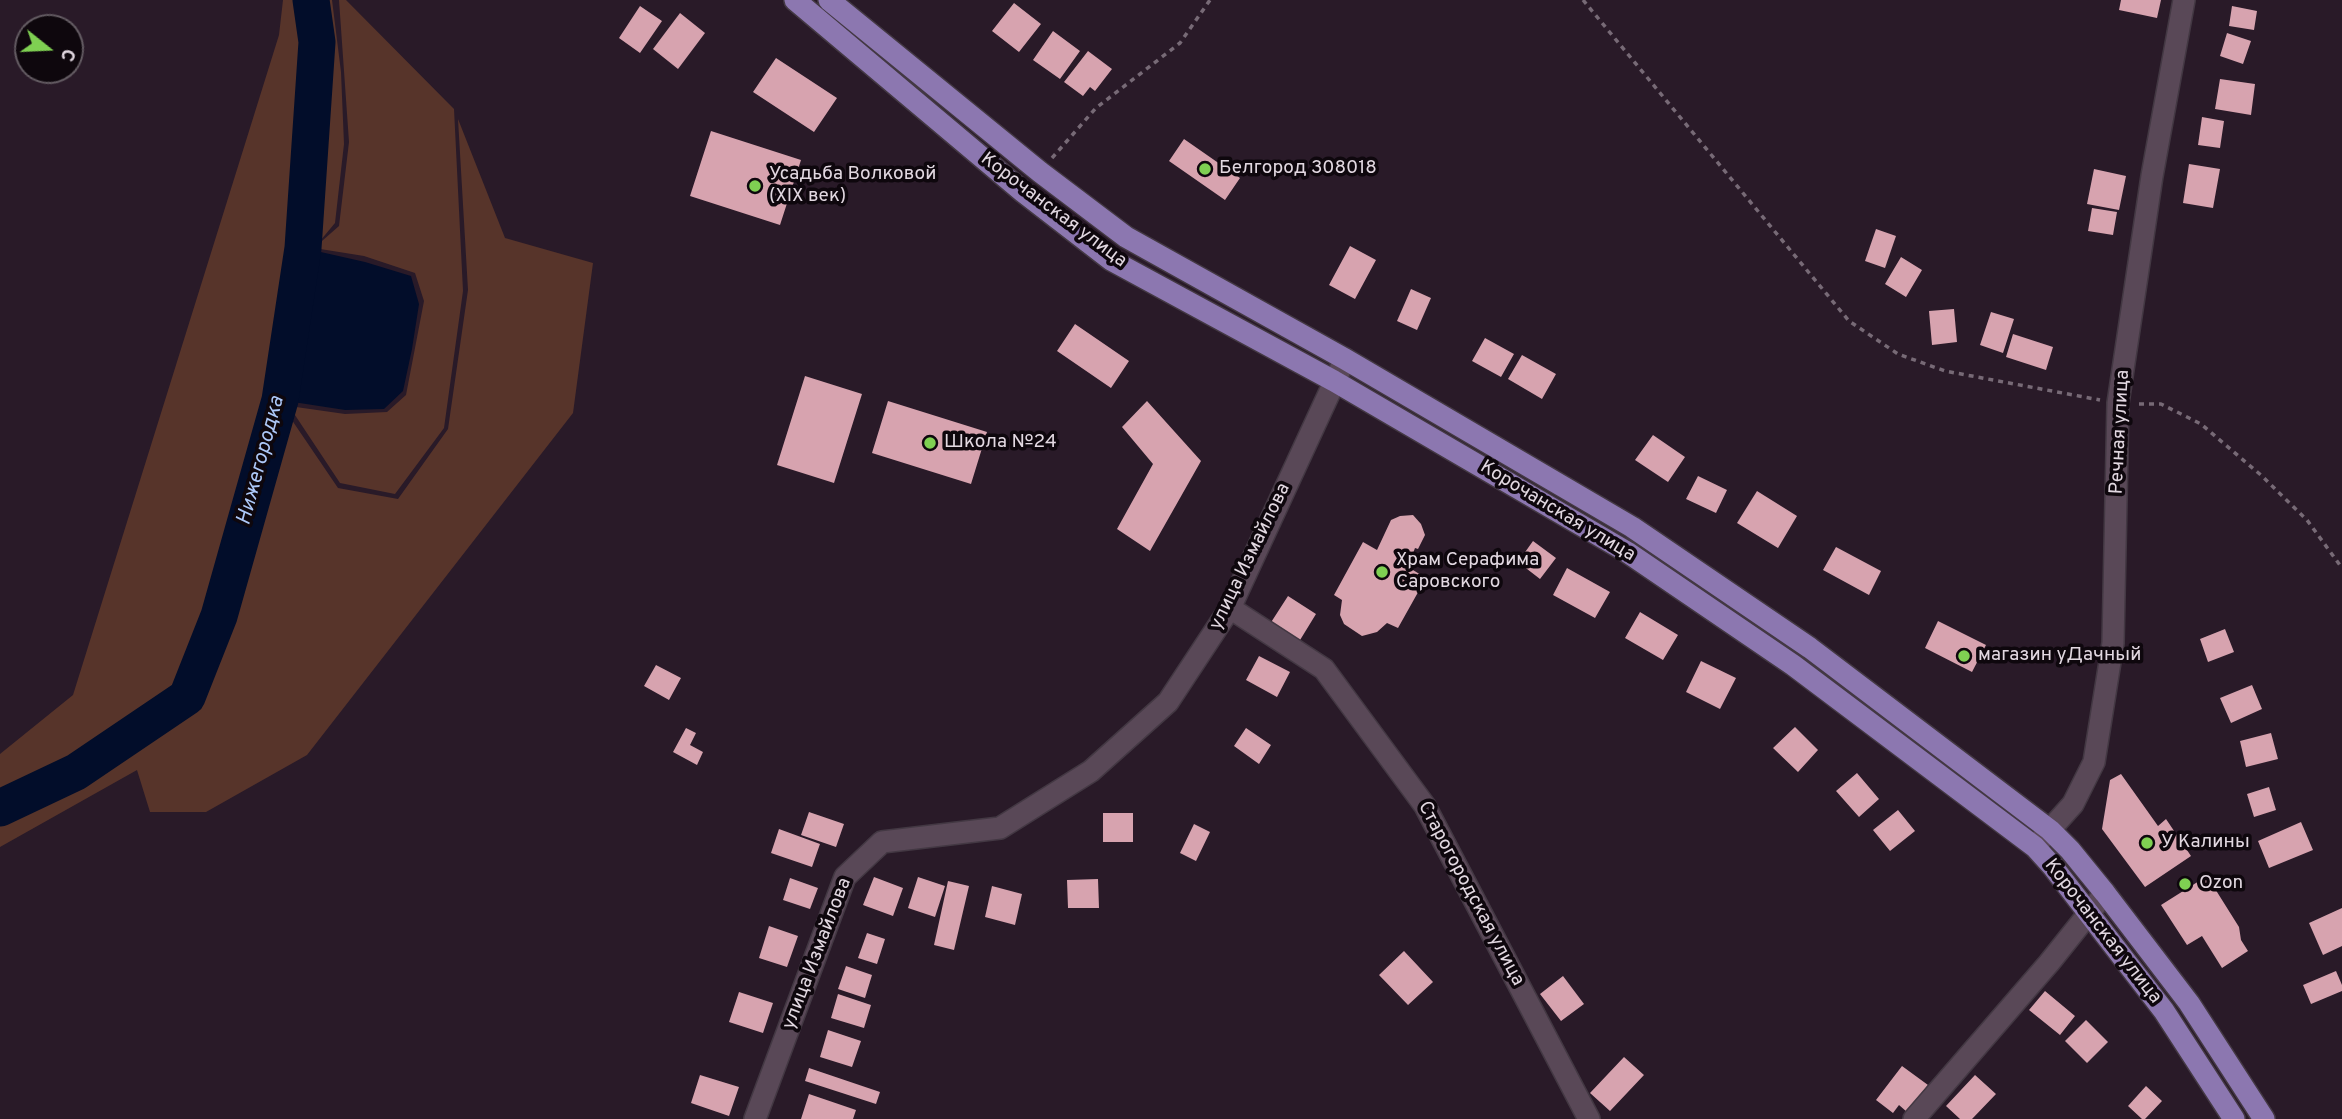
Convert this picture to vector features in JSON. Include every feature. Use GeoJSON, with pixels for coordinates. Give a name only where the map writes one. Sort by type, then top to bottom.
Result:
{"type":"FeatureCollection","features":[{"type":"Feature","properties":{"kind":"main road","name":"Корочанская улица"},"geometry":{"type":"LineString","coordinates":[[794,0],[1023,192],[1111,260],[1334,381],[1627,552],[1793,665],[2035,847],[2164,1011],[2234,1119]]}},
{"type":"Feature","properties":{"kind":"main road","name":"Корочанская улица"},"geometry":{"type":"LineString","coordinates":[[829,0],[1040,172],[1126,237],[1345,359],[1632,527],[1810,648],[2050,830],[2105,893],[2189,1003],[2264,1119]]}},
{"type":"Feature","properties":{"kind":"street","name":"Речная улица"},"geometry":{"type":"LineString","coordinates":[[2035,847],[2073,804],[2094,762],[2111,656],[2118,403],[2152,176],[2184,0]]}},
{"type":"Feature","properties":{"kind":"street","name":"улица Измайлова"},"geometry":{"type":"LineString","coordinates":[[755,1119],[845,877],[882,842],[1000,828],[1091,771],[1168,702],[1230,608],[1345,359]]}},
{"type":"Feature","properties":{"kind":"street","name":"Старогородская улица"},"geometry":{"type":"LineString","coordinates":[[1230,608],[1324,669],[1425,806],[1589,1119]]}},
{"type":"Feature","properties":{"kind":"street"},"geometry":{"type":"LineString","coordinates":[[1914,1119],[2049,963],[2105,893]]}},
{"type":"Feature","properties":{"kind":"path"},"geometry":{"type":"LineString","coordinates":[[1051,160],[1096,108],[1180,43],[1210,0]]}},
{"type":"Feature","properties":{"kind":"path"},"geometry":{"type":"LineString","coordinates":[[1583,0],[1849,321],[1898,354],[1945,371],[2118,403],[2161,404],[2201,424],[2262,476],[2307,520],[2342,568]]}},
{"type":"Feature","properties":{"kind":"shaded area"},"geometry":{"type":"Polygon","coordinates":[[[283,0],[332,0],[341,72],[344,144],[335,223],[320,241],[298,247],[275,396],[211,622],[183,695],[71,768],[0,802],[0,754],[73,695],[279,35],[283,0]]]}},
{"type":"Feature","properties":{"kind":"shaded area"},"geometry":{"type":"Polygon","coordinates":[[[339,0],[346,0],[454,109],[463,291],[444,428],[395,494],[340,483],[289,406],[345,414],[387,412],[406,395],[424,301],[415,273],[364,256],[314,248],[339,226],[349,142],[339,0]]]}},
{"type":"Feature","properties":{"kind":"shaded area"},"geometry":{"type":"Polygon","coordinates":[[[458,119],[505,238],[593,263],[573,413],[307,755],[206,812],[150,812],[137,770],[0,847],[0,814],[76,776],[190,701],[225,617],[283,407],[338,488],[398,499],[448,429],[468,290],[458,119]]]}},
{"type":"Feature","properties":{"kind":"water"},"geometry":{"type":"Polygon","coordinates":[[[303,248],[411,276],[419,304],[412,349],[403,391],[384,409],[345,410],[280,400],[303,248]]]}},
{"type":"Feature","properties":{"kind":"building"},"geometry":{"type":"Polygon","coordinates":[[[2121,0],[2161,0],[2157,18],[2119,10],[2121,0]]]}},
{"type":"Feature","properties":{"kind":"building"},"geometry":{"type":"Polygon","coordinates":[[[1014,3],[1041,24],[1019,52],[992,31],[1014,3]]]}},
{"type":"Feature","properties":{"kind":"building"},"geometry":{"type":"Polygon","coordinates":[[[640,6],[662,21],[640,53],[619,38],[640,6]]]}},
{"type":"Feature","properties":{"kind":"building"},"geometry":{"type":"Polygon","coordinates":[[[2232,6],[2257,11],[2254,30],[2229,26],[2232,6]]]}},
{"type":"Feature","properties":{"kind":"building"},"geometry":{"type":"Polygon","coordinates":[[[680,13],[705,33],[678,69],[653,49],[680,13]]]}},
{"type":"Feature","properties":{"kind":"building"},"geometry":{"type":"Polygon","coordinates":[[[1053,31],[1080,51],[1060,79],[1033,60],[1053,31]]]}},
{"type":"Feature","properties":{"kind":"building"},"geometry":{"type":"Polygon","coordinates":[[[2227,33],[2251,41],[2243,64],[2220,56],[2227,33]]]}},
{"type":"Feature","properties":{"kind":"building"},"geometry":{"type":"Polygon","coordinates":[[[1088,51],[1112,69],[1095,91],[1090,87],[1083,96],[1064,82],[1088,51]]]}},
{"type":"Feature","properties":{"kind":"building"},"geometry":{"type":"Polygon","coordinates":[[[776,58],[837,98],[814,132],[753,92],[776,58]]]}},
{"type":"Feature","properties":{"kind":"building"},"geometry":{"type":"Polygon","coordinates":[[[2220,79],[2255,84],[2251,115],[2215,109],[2220,79]]]}},
{"type":"Feature","properties":{"kind":"building"},"geometry":{"type":"Polygon","coordinates":[[[2202,117],[2224,121],[2220,148],[2198,145],[2202,117]]]}},
{"type":"Feature","properties":{"kind":"building"},"geometry":{"type":"Polygon","coordinates":[[[711,131],[801,160],[780,225],[690,196],[711,131]]]}},
{"type":"Feature","properties":{"kind":"building","name":"Белгород 308018"},"geometry":{"type":"Polygon","coordinates":[[[1184,139],[1240,178],[1225,200],[1169,161],[1184,139]]]}},
{"type":"Feature","properties":{"kind":"building"},"geometry":{"type":"Polygon","coordinates":[[[2189,164],[2220,169],[2213,208],[2183,203],[2189,164]]]}},
{"type":"Feature","properties":{"kind":"building"},"geometry":{"type":"Polygon","coordinates":[[[2094,169],[2126,176],[2119,210],[2087,204],[2094,169]]]}},
{"type":"Feature","properties":{"kind":"building"},"geometry":{"type":"Polygon","coordinates":[[[2092,208],[2117,212],[2113,235],[2088,231],[2092,208]]]}},
{"type":"Feature","properties":{"kind":"building"},"geometry":{"type":"Polygon","coordinates":[[[1876,229],[1896,236],[1885,268],[1865,261],[1876,229]]]}},
{"type":"Feature","properties":{"kind":"building"},"geometry":{"type":"Polygon","coordinates":[[[1350,246],[1376,260],[1355,299],[1329,285],[1350,246]]]}},
{"type":"Feature","properties":{"kind":"building"},"geometry":{"type":"Polygon","coordinates":[[[1901,257],[1922,270],[1906,297],[1885,284],[1901,257]]]}},
{"type":"Feature","properties":{"kind":"building"},"geometry":{"type":"Polygon","coordinates":[[[1411,289],[1431,298],[1417,330],[1397,321],[1411,289]]]}},
{"type":"Feature","properties":{"kind":"building"},"geometry":{"type":"Polygon","coordinates":[[[1954,309],[1957,342],[1932,345],[1929,311],[1954,309]]]}},
{"type":"Feature","properties":{"kind":"building"},"geometry":{"type":"Polygon","coordinates":[[[1991,312],[2014,319],[2003,353],[1980,345],[1991,312]]]}},
{"type":"Feature","properties":{"kind":"building"},"geometry":{"type":"Polygon","coordinates":[[[1075,324],[1129,361],[1111,388],[1057,351],[1075,324]]]}},
{"type":"Feature","properties":{"kind":"building"},"geometry":{"type":"Polygon","coordinates":[[[2013,334],[2053,347],[2046,370],[2006,357],[2013,334]]]}},
{"type":"Feature","properties":{"kind":"building"},"geometry":{"type":"Polygon","coordinates":[[[1485,338],[1514,354],[1501,377],[1472,361],[1485,338]]]}},
{"type":"Feature","properties":{"kind":"building"},"geometry":{"type":"Polygon","coordinates":[[[1522,355],[1556,374],[1542,399],[1508,379],[1522,355]]]}},
{"type":"Feature","properties":{"kind":"building"},"geometry":{"type":"Polygon","coordinates":[[[805,376],[862,394],[834,483],[777,465],[805,376]]]}},
{"type":"Feature","properties":{"kind":"building","name":"Школа №24"},"geometry":{"type":"Polygon","coordinates":[[[888,401],[987,432],[971,484],[872,453],[888,401]]]}},
{"type":"Feature","properties":{"kind":"building"},"geometry":{"type":"Polygon","coordinates":[[[1147,401],[1201,461],[1150,551],[1117,529],[1153,464],[1122,427],[1147,401]]]}},
{"type":"Feature","properties":{"kind":"building"},"geometry":{"type":"Polygon","coordinates":[[[1653,435],[1685,457],[1668,482],[1635,460],[1653,435]]]}},
{"type":"Feature","properties":{"kind":"building"},"geometry":{"type":"Polygon","coordinates":[[[1698,476],[1727,490],[1716,513],[1686,499],[1698,476]]]}},
{"type":"Feature","properties":{"kind":"building"},"geometry":{"type":"Polygon","coordinates":[[[1757,491],[1797,516],[1778,548],[1737,523],[1757,491]]]}},
{"type":"Feature","properties":{"kind":"building","name":"Храм Серафима Саровского"},"geometry":{"type":"Polygon","coordinates":[[[1413,515],[1421,524],[1425,535],[1418,549],[1415,548],[1408,567],[1426,578],[1398,628],[1387,623],[1377,632],[1362,636],[1344,624],[1340,615],[1342,600],[1334,595],[1363,542],[1377,550],[1391,520],[1413,515]]]}},
{"type":"Feature","properties":{"kind":"building"},"geometry":{"type":"Polygon","coordinates":[[[1533,541],[1556,558],[1540,579],[1518,562],[1533,541]]]}},
{"type":"Feature","properties":{"kind":"building"},"geometry":{"type":"Polygon","coordinates":[[[1836,547],[1881,571],[1869,595],[1823,570],[1836,547]]]}},
{"type":"Feature","properties":{"kind":"building"},"geometry":{"type":"Polygon","coordinates":[[[1567,568],[1610,592],[1595,618],[1553,595],[1567,568]]]}},
{"type":"Feature","properties":{"kind":"building"},"geometry":{"type":"Polygon","coordinates":[[[1288,596],[1316,614],[1297,645],[1268,627],[1288,596]]]}},
{"type":"Feature","properties":{"kind":"building"},"geometry":{"type":"Polygon","coordinates":[[[1640,612],[1678,635],[1663,660],[1625,638],[1640,612]]]}},
{"type":"Feature","properties":{"kind":"building"},"geometry":{"type":"Polygon","coordinates":[[[1938,621],[1986,645],[1972,672],[1925,648],[1938,621]]]}},
{"type":"Feature","properties":{"kind":"building"},"geometry":{"type":"Polygon","coordinates":[[[2225,629],[2234,652],[2208,662],[2200,639],[2225,629]]]}},
{"type":"Feature","properties":{"kind":"building"},"geometry":{"type":"Polygon","coordinates":[[[1259,656],[1290,672],[1277,697],[1246,680],[1259,656]]]}},
{"type":"Feature","properties":{"kind":"building"},"geometry":{"type":"Polygon","coordinates":[[[1701,661],[1736,678],[1720,709],[1686,692],[1701,661]]]}},
{"type":"Feature","properties":{"kind":"building"},"geometry":{"type":"Polygon","coordinates":[[[656,665],[681,678],[669,700],[644,686],[656,665]]]}},
{"type":"Feature","properties":{"kind":"building"},"geometry":{"type":"Polygon","coordinates":[[[2252,685],[2262,709],[2231,723],[2220,698],[2252,685]]]}},
{"type":"Feature","properties":{"kind":"building"},"geometry":{"type":"Polygon","coordinates":[[[1795,727],[1818,750],[1798,772],[1773,748],[1795,727]]]}},
{"type":"Feature","properties":{"kind":"building"},"geometry":{"type":"Polygon","coordinates":[[[686,728],[696,733],[690,745],[703,752],[697,765],[673,752],[686,728]]]}},
{"type":"Feature","properties":{"kind":"building"},"geometry":{"type":"Polygon","coordinates":[[[1246,728],[1271,745],[1259,764],[1234,746],[1246,728]]]}},
{"type":"Feature","properties":{"kind":"building"},"geometry":{"type":"Polygon","coordinates":[[[2271,733],[2278,759],[2246,767],[2240,741],[2271,733]]]}},
{"type":"Feature","properties":{"kind":"building"},"geometry":{"type":"Polygon","coordinates":[[[1857,773],[1879,799],[1859,817],[1836,791],[1857,773]]]}},
{"type":"Feature","properties":{"kind":"building","name":"У Калины"},"geometry":{"type":"Polygon","coordinates":[[[2121,774],[2158,826],[2166,819],[2191,856],[2145,887],[2102,829],[2110,780],[2121,774]]]}},
{"type":"Feature","properties":{"kind":"building"},"geometry":{"type":"Polygon","coordinates":[[[2269,787],[2276,810],[2254,817],[2247,794],[2269,787]]]}},
{"type":"Feature","properties":{"kind":"building"},"geometry":{"type":"Polygon","coordinates":[[[1898,810],[1915,831],[1890,851],[1873,830],[1898,810]]]}},
{"type":"Feature","properties":{"kind":"building"},"geometry":{"type":"Polygon","coordinates":[[[809,812],[844,824],[836,847],[801,835],[809,812]]]}},
{"type":"Feature","properties":{"kind":"building"},"geometry":{"type":"Polygon","coordinates":[[[1103,813],[1133,813],[1133,842],[1103,842],[1103,813]]]}},
{"type":"Feature","properties":{"kind":"building"},"geometry":{"type":"Polygon","coordinates":[[[2301,822],[2313,850],[2269,868],[2258,841],[2301,822]]]}},
{"type":"Feature","properties":{"kind":"building"},"geometry":{"type":"Polygon","coordinates":[[[1194,824],[1210,832],[1196,861],[1180,853],[1194,824]]]}},
{"type":"Feature","properties":{"kind":"building"},"geometry":{"type":"Polygon","coordinates":[[[779,829],[820,844],[812,867],[771,853],[779,829]]]}},
{"type":"Feature","properties":{"kind":"building"},"geometry":{"type":"Polygon","coordinates":[[[2207,876],[2239,927],[2241,940],[2248,951],[2222,968],[2202,936],[2187,945],[2161,905],[2207,876]]]}},
{"type":"Feature","properties":{"kind":"building"},"geometry":{"type":"Polygon","coordinates":[[[874,877],[903,888],[893,916],[863,905],[874,877]]]}},
{"type":"Feature","properties":{"kind":"building"},"geometry":{"type":"Polygon","coordinates":[[[918,877],[945,886],[935,917],[908,908],[918,877]]]}},
{"type":"Feature","properties":{"kind":"building"},"geometry":{"type":"Polygon","coordinates":[[[790,878],[818,888],[810,909],[783,900],[790,878]]]}},
{"type":"Feature","properties":{"kind":"building"},"geometry":{"type":"Polygon","coordinates":[[[1098,879],[1099,908],[1068,908],[1067,880],[1098,879]]]}},
{"type":"Feature","properties":{"kind":"building"},"geometry":{"type":"Polygon","coordinates":[[[948,881],[969,886],[954,950],[934,945],[948,881]]]}},
{"type":"Feature","properties":{"kind":"building"},"geometry":{"type":"Polygon","coordinates":[[[992,886],[1022,894],[1015,925],[985,917],[992,886]]]}},
{"type":"Feature","properties":{"kind":"building"},"geometry":{"type":"Polygon","coordinates":[[[2342,908],[2342,946],[2323,955],[2309,923],[2342,908]]]}},
{"type":"Feature","properties":{"kind":"building"},"geometry":{"type":"Polygon","coordinates":[[[769,926],[798,936],[787,967],[759,958],[769,926]]]}},
{"type":"Feature","properties":{"kind":"building"},"geometry":{"type":"Polygon","coordinates":[[[867,933],[885,939],[877,964],[858,958],[867,933]]]}},
{"type":"Feature","properties":{"kind":"building"},"geometry":{"type":"Polygon","coordinates":[[[1404,951],[1433,982],[1408,1005],[1379,975],[1404,951]]]}},
{"type":"Feature","properties":{"kind":"building"},"geometry":{"type":"Polygon","coordinates":[[[846,966],[872,975],[865,998],[838,989],[846,966]]]}},
{"type":"Feature","properties":{"kind":"building"},"geometry":{"type":"Polygon","coordinates":[[[2336,971],[2342,991],[2311,1004],[2303,985],[2336,971]]]}},
{"type":"Feature","properties":{"kind":"building"},"geometry":{"type":"Polygon","coordinates":[[[1563,976],[1584,1004],[1561,1021],[1540,994],[1563,976]]]}},
{"type":"Feature","properties":{"kind":"building"},"geometry":{"type":"Polygon","coordinates":[[[2045,991],[2075,1016],[2060,1035],[2029,1010],[2045,991]]]}},
{"type":"Feature","properties":{"kind":"building"},"geometry":{"type":"Polygon","coordinates":[[[739,992],[773,1003],[763,1033],[729,1022],[739,992]]]}},
{"type":"Feature","properties":{"kind":"building"},"geometry":{"type":"Polygon","coordinates":[[[838,994],[871,1005],[864,1028],[831,1018],[838,994]]]}},
{"type":"Feature","properties":{"kind":"building"},"geometry":{"type":"Polygon","coordinates":[[[2086,1020],[2108,1042],[2087,1063],[2065,1041],[2086,1020]]]}},
{"type":"Feature","properties":{"kind":"building"},"geometry":{"type":"Polygon","coordinates":[[[828,1030],[861,1041],[852,1067],[820,1057],[828,1030]]]}},
{"type":"Feature","properties":{"kind":"building"},"geometry":{"type":"Polygon","coordinates":[[[1624,1057],[1644,1075],[1610,1111],[1590,1093],[1624,1057]]]}},
{"type":"Feature","properties":{"kind":"building"},"geometry":{"type":"Polygon","coordinates":[[[1902,1066],[1928,1085],[1907,1112],[1899,1105],[1893,1113],[1876,1100],[1902,1066]]]}},
{"type":"Feature","properties":{"kind":"building"},"geometry":{"type":"Polygon","coordinates":[[[809,1068],[880,1092],[876,1104],[805,1081],[809,1068]]]}},
{"type":"Feature","properties":{"kind":"building"},"geometry":{"type":"Polygon","coordinates":[[[700,1075],[739,1087],[729,1116],[691,1103],[700,1075]]]}},
{"type":"Feature","properties":{"kind":"building"},"geometry":{"type":"Polygon","coordinates":[[[1975,1075],[1996,1094],[1972,1119],[1960,1119],[1946,1106],[1975,1075]]]}},
{"type":"Feature","properties":{"kind":"building"},"geometry":{"type":"Polygon","coordinates":[[[2146,1086],[2162,1101],[2142,1119],[2128,1106],[2146,1086]]]}},
{"type":"Feature","properties":{"kind":"building"},"geometry":{"type":"Polygon","coordinates":[[[809,1094],[856,1110],[853,1119],[801,1119],[809,1094]]]}},
{"type":"Feature","properties":{"kind":"waterway","name":"Нижегородка"},"geometry":{"type":"LineString","coordinates":[[0,808],[76,772],[187,697],[219,616],[280,400],[303,248],[317,42],[311,0]]}},
{"type":"Feature","properties":{"kind":"place","name":"Белгород 308018"},"geometry":{"type":"Point","coordinates":[1205,169]}},
{"type":"Feature","properties":{"kind":"place","name":"Усадьба Волковой (XIX век)"},"geometry":{"type":"Point","coordinates":[755,186]}},
{"type":"Feature","properties":{"kind":"place","name":"Школа №24"},"geometry":{"type":"Point","coordinates":[930,443]}},
{"type":"Feature","properties":{"kind":"place","name":"Храм Серафима Саровского"},"geometry":{"type":"Point","coordinates":[1382,572]}},
{"type":"Feature","properties":{"kind":"place","name":"магазин уДачный"},"geometry":{"type":"Point","coordinates":[1964,656]}},
{"type":"Feature","properties":{"kind":"place","name":"У Калины"},"geometry":{"type":"Point","coordinates":[2147,843]}},
{"type":"Feature","properties":{"kind":"place","name":"Ozon"},"geometry":{"type":"Point","coordinates":[2185,884]}}]}
